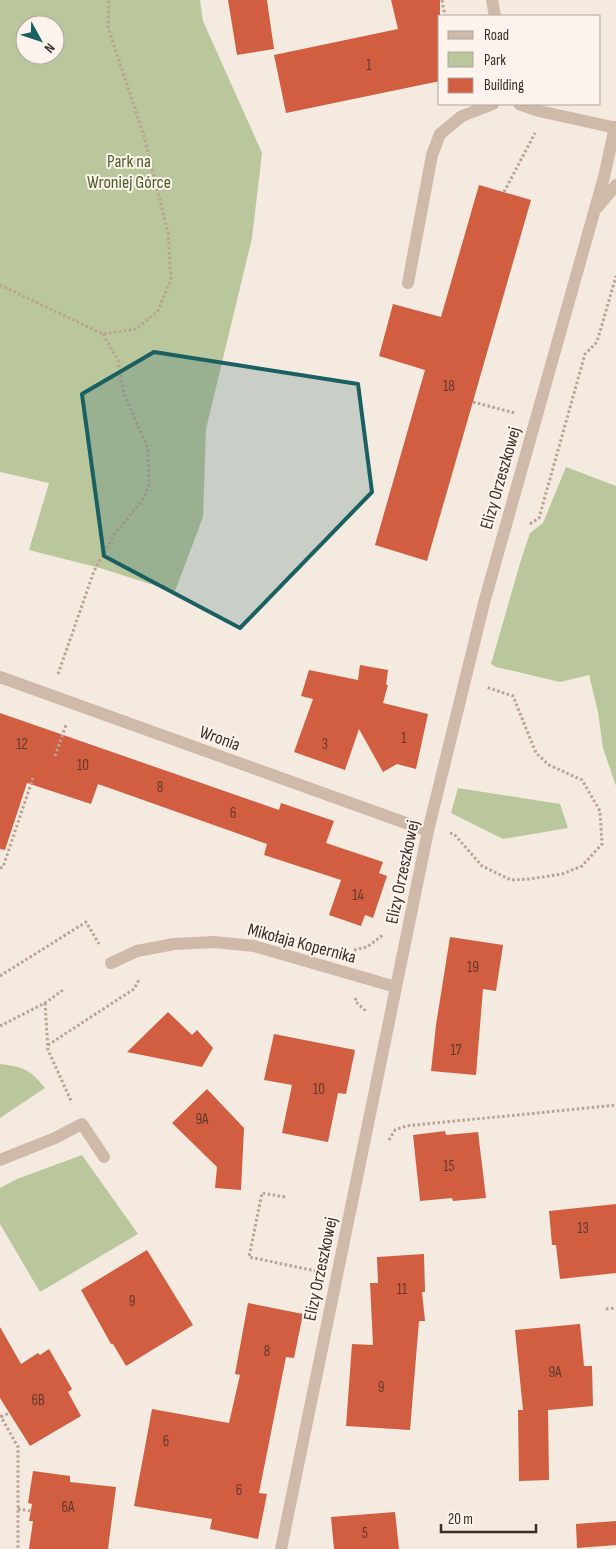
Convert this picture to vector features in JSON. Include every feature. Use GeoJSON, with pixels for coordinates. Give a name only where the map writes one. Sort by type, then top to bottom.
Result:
{"type":"FeatureCollection","features":[{"type":"Feature","properties":{"kind":"street"},"geometry":{"type":"LineString","coordinates":[[492,0],[495,15]]}},
{"type":"Feature","properties":{"kind":"street"},"geometry":{"type":"LineString","coordinates":[[408,283],[432,155],[440,134],[462,116],[490,105]]}},
{"type":"Feature","properties":{"kind":"street"},"geometry":{"type":"LineString","coordinates":[[522,105],[539,111],[616,128]]}},
{"type":"Feature","properties":{"kind":"street","name":"Elizy Orzeszkowej"},"geometry":{"type":"LineString","coordinates":[[281,1549],[428,831],[484,602],[616,128]]}},
{"type":"Feature","properties":{"kind":"street","name":"Elizy Orzeszkowej"},"geometry":{"type":"LineString","coordinates":[[594,212],[616,185]]}},
{"type":"Feature","properties":{"kind":"street","name":"Wronia"},"geometry":{"type":"LineString","coordinates":[[0,677],[428,831]]}},
{"type":"Feature","properties":{"kind":"street","name":"Mikołaja Kopernika"},"geometry":{"type":"LineString","coordinates":[[110,963],[137,951],[174,944],[214,942],[254,946],[396,987]]}},
{"type":"Feature","properties":{"kind":"street"},"geometry":{"type":"LineString","coordinates":[[0,1160],[54,1138],[82,1124],[104,1157]]}},
{"type":"Feature","properties":{"kind":"path"},"geometry":{"type":"LineString","coordinates":[[0,285],[103,334],[136,329],[144,323],[158,311],[171,279],[168,233],[144,136],[108,27],[109,0]]}},
{"type":"Feature","properties":{"kind":"path"},"geometry":{"type":"LineString","coordinates":[[442,0],[445,15]]}},
{"type":"Feature","properties":{"kind":"path"},"geometry":{"type":"LineString","coordinates":[[504,192],[535,133]]}},
{"type":"Feature","properties":{"kind":"path"},"geometry":{"type":"LineString","coordinates":[[50,695],[94,571],[114,535],[144,498],[149,485],[148,448],[124,394],[118,360],[103,334]]}},
{"type":"Feature","properties":{"kind":"path"},"geometry":{"type":"LineString","coordinates":[[473,402],[516,413]]}},
{"type":"Feature","properties":{"kind":"path"},"geometry":{"type":"LineString","coordinates":[[428,831],[444,830],[454,834],[482,866],[511,880],[562,874],[582,866],[602,844],[600,812],[582,780],[549,765],[536,753],[513,696],[480,685]]}},
{"type":"Feature","properties":{"kind":"path"},"geometry":{"type":"LineString","coordinates":[[55,756],[73,704]]}},
{"type":"Feature","properties":{"kind":"path"},"geometry":{"type":"LineString","coordinates":[[0,868],[3,867],[33,778]]}},
{"type":"Feature","properties":{"kind":"path"},"geometry":{"type":"LineString","coordinates":[[0,976],[86,922],[102,949]]}},
{"type":"Feature","properties":{"kind":"path"},"geometry":{"type":"LineString","coordinates":[[47,1046],[134,989],[140,978]]}},
{"type":"Feature","properties":{"kind":"path"},"geometry":{"type":"LineString","coordinates":[[0,1026],[45,1003],[64,990]]}},
{"type":"Feature","properties":{"kind":"path"},"geometry":{"type":"LineString","coordinates":[[355,1001],[364,1008],[371,1018]]}},
{"type":"Feature","properties":{"kind":"path"},"geometry":{"type":"LineString","coordinates":[[45,1003],[48,1050],[82,1124]]}},
{"type":"Feature","properties":{"kind":"path"},"geometry":{"type":"LineString","coordinates":[[388,1142],[396,1130],[406,1126],[616,1105]]}},
{"type":"Feature","properties":{"kind":"path"},"geometry":{"type":"LineString","coordinates":[[285,1197],[262,1192],[249,1257],[312,1270]]}},
{"type":"Feature","properties":{"kind":"path"},"geometry":{"type":"LineString","coordinates":[[606,1309],[616,1308]]}},
{"type":"Feature","properties":{"kind":"path"},"geometry":{"type":"LineString","coordinates":[[9,1413],[1,1416],[18,1447],[18,1549]]}},
{"type":"Feature","properties":{"kind":"path"},"geometry":{"type":"LineString","coordinates":[[18,1509],[31,1511]]}},
{"type":"Feature","properties":{"kind":"highlighted area"},"geometry":{"type":"Polygon","coordinates":[[[154,352],[358,384],[372,492],[240,628],[104,556],[82,394],[154,352]]]}},
{"type":"Feature","properties":{"kind":"green space","name":"Park na Wroniej Górce"},"geometry":{"type":"Polygon","coordinates":[[[0,0],[200,0],[203,21],[262,153],[252,238],[206,429],[203,517],[174,594],[166,589],[100,568],[29,550],[49,483],[0,472],[0,0]]]}},
{"type":"Feature","properties":{"kind":"green space"},"geometry":{"type":"Polygon","coordinates":[[[566,467],[616,486],[616,786],[603,748],[598,712],[589,675],[560,682],[496,667],[491,664],[530,533],[543,523],[566,467]]]}},
{"type":"Feature","properties":{"kind":"green space"},"geometry":{"type":"Polygon","coordinates":[[[458,788],[560,804],[568,828],[503,839],[451,813],[458,788]]]}},
{"type":"Feature","properties":{"kind":"green space"},"geometry":{"type":"Polygon","coordinates":[[[0,1064],[26,1070],[45,1088],[0,1118],[0,1064]]]}},
{"type":"Feature","properties":{"kind":"green space"},"geometry":{"type":"Polygon","coordinates":[[[82,1155],[138,1234],[40,1292],[0,1224],[0,1188],[17,1179],[82,1155]]]}},
{"type":"Feature","properties":{"kind":"building"},"geometry":{"type":"Polygon","coordinates":[[[228,0],[267,0],[274,49],[237,55],[228,0]]]}},
{"type":"Feature","properties":{"kind":"building"},"geometry":{"type":"Polygon","coordinates":[[[391,0],[440,0],[440,15],[438,15],[438,81],[286,113],[274,55],[398,29],[391,0]]]}},
{"type":"Feature","properties":{"kind":"building"},"geometry":{"type":"Polygon","coordinates":[[[479,185],[531,200],[427,561],[375,545],[425,370],[379,356],[393,304],[441,317],[479,185]]]}},
{"type":"Feature","properties":{"kind":"building"},"geometry":{"type":"Polygon","coordinates":[[[360,665],[388,670],[386,685],[388,685],[383,703],[428,714],[416,769],[397,764],[383,772],[359,729],[345,770],[294,752],[313,699],[301,696],[309,670],[358,680],[360,665]]]}},
{"type":"Feature","properties":{"kind":"building"},"geometry":{"type":"Polygon","coordinates":[[[0,713],[279,810],[281,803],[334,821],[326,843],[383,862],[379,873],[387,876],[373,918],[365,915],[361,926],[329,915],[341,880],[264,855],[267,844],[98,784],[91,804],[27,783],[5,850],[0,849],[0,713]]]}},
{"type":"Feature","properties":{"kind":"building"},"geometry":{"type":"Polygon","coordinates":[[[450,937],[503,945],[496,991],[483,989],[476,1075],[431,1071],[436,1025],[450,937]]]}},
{"type":"Feature","properties":{"kind":"building"},"geometry":{"type":"Polygon","coordinates":[[[168,1012],[192,1035],[197,1030],[213,1048],[202,1067],[127,1052],[168,1012]]]}},
{"type":"Feature","properties":{"kind":"building"},"geometry":{"type":"Polygon","coordinates":[[[274,1034],[355,1050],[346,1094],[338,1093],[328,1142],[282,1133],[292,1085],[264,1080],[274,1034]]]}},
{"type":"Feature","properties":{"kind":"building"},"geometry":{"type":"Polygon","coordinates":[[[207,1089],[244,1128],[241,1190],[215,1188],[217,1167],[172,1123],[207,1089]]]}},
{"type":"Feature","properties":{"kind":"building"},"geometry":{"type":"Polygon","coordinates":[[[445,1131],[446,1135],[478,1132],[486,1198],[453,1201],[452,1198],[420,1201],[413,1135],[445,1131]]]}},
{"type":"Feature","properties":{"kind":"building"},"geometry":{"type":"Polygon","coordinates":[[[616,1204],[616,1273],[560,1279],[556,1245],[552,1245],[549,1211],[616,1204]]]}},
{"type":"Feature","properties":{"kind":"building"},"geometry":{"type":"Polygon","coordinates":[[[147,1250],[193,1325],[126,1366],[113,1344],[111,1344],[81,1290],[147,1250]]]}},
{"type":"Feature","properties":{"kind":"building"},"geometry":{"type":"Polygon","coordinates":[[[424,1254],[425,1292],[422,1292],[425,1321],[419,1321],[410,1430],[346,1426],[352,1344],[373,1345],[370,1283],[378,1283],[377,1257],[424,1254]]]}},
{"type":"Feature","properties":{"kind":"building"},"geometry":{"type":"Polygon","coordinates":[[[248,1303],[303,1314],[294,1358],[286,1357],[259,1493],[267,1494],[258,1539],[210,1529],[212,1519],[134,1506],[152,1409],[229,1423],[240,1375],[235,1374],[248,1303]]]}},
{"type":"Feature","properties":{"kind":"building"},"geometry":{"type":"Polygon","coordinates":[[[580,1324],[584,1366],[592,1366],[593,1406],[548,1410],[549,1480],[519,1481],[518,1410],[523,1410],[515,1330],[580,1324]]]}},
{"type":"Feature","properties":{"kind":"building"},"geometry":{"type":"Polygon","coordinates":[[[0,1327],[21,1364],[38,1353],[40,1355],[49,1349],[72,1389],[68,1392],[81,1416],[30,1446],[0,1398],[0,1327]]]}},
{"type":"Feature","properties":{"kind":"building"},"geometry":{"type":"Polygon","coordinates":[[[33,1471],[70,1476],[70,1482],[116,1487],[108,1549],[29,1549],[33,1521],[29,1521],[32,1504],[28,1503],[33,1471]]]}},
{"type":"Feature","properties":{"kind":"building"},"geometry":{"type":"Polygon","coordinates":[[[395,1512],[399,1549],[334,1549],[331,1517],[395,1512]]]}},
{"type":"Feature","properties":{"kind":"building"},"geometry":{"type":"Polygon","coordinates":[[[616,1521],[616,1545],[577,1548],[576,1524],[616,1521]]]}}]}
